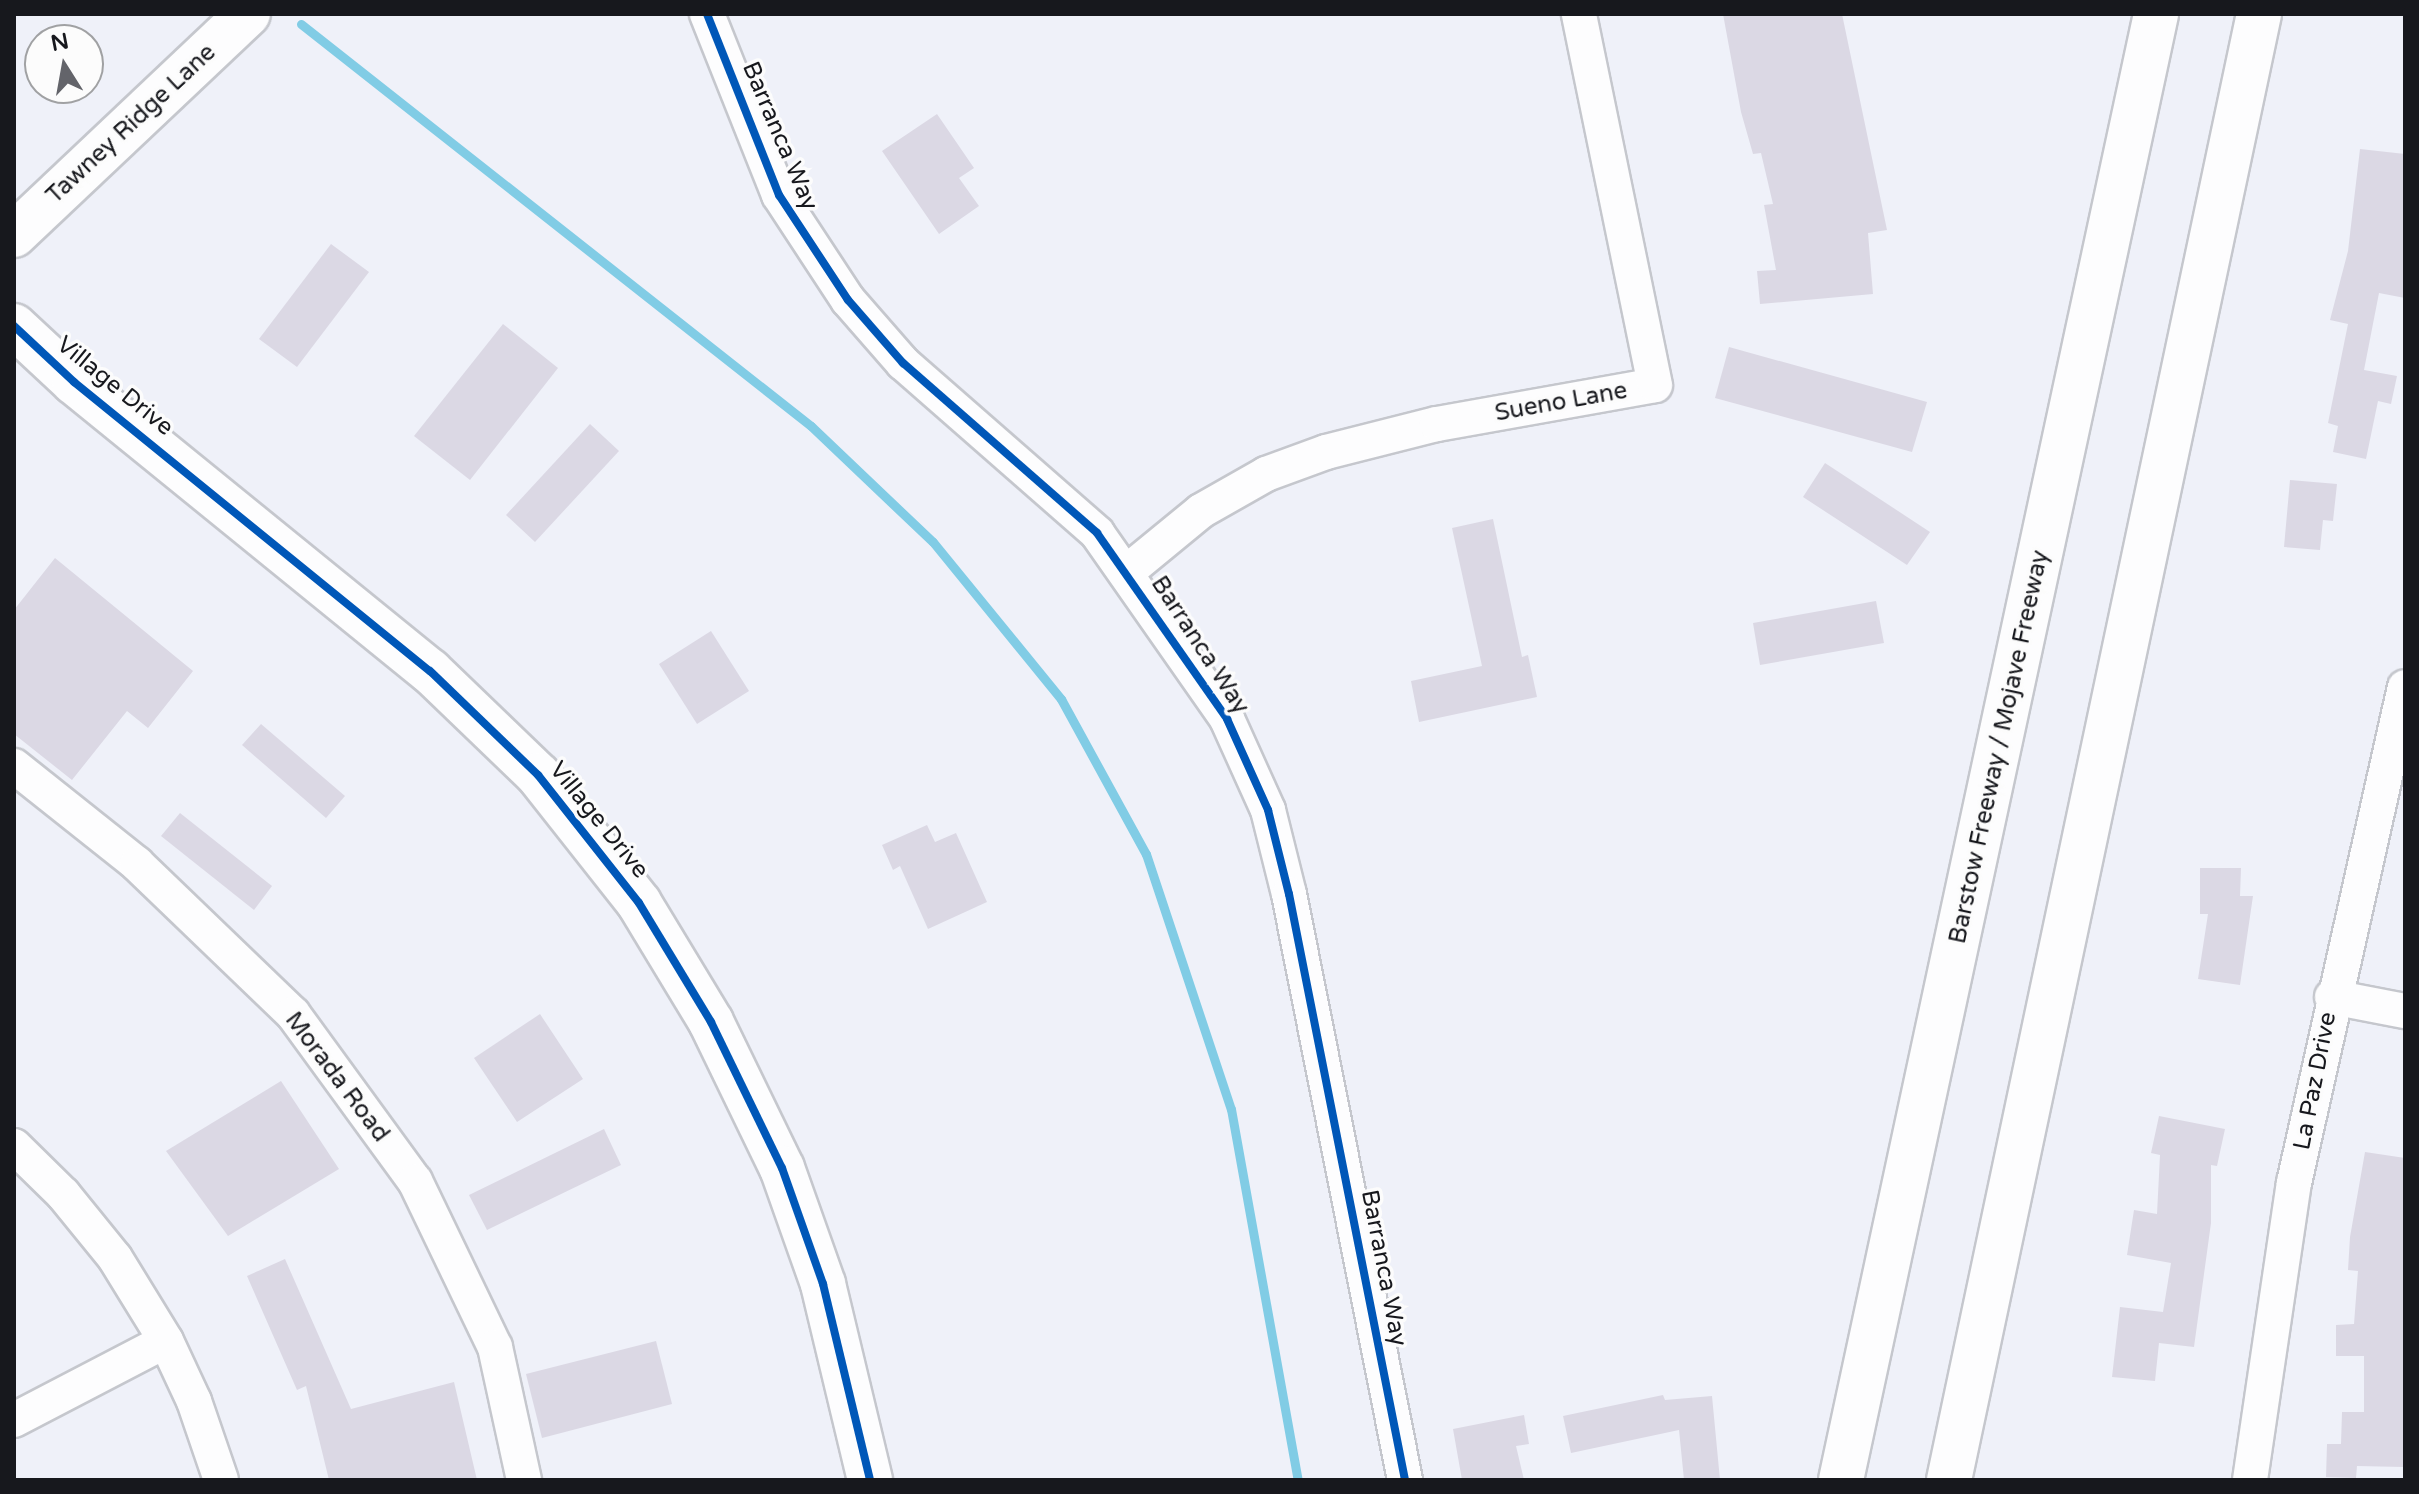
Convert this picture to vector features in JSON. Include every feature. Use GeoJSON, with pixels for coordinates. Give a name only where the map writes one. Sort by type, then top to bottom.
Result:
{"type":"FeatureCollection","features":[{"type":"Feature","properties":{"kind":"main road","name":"Tawney Ridge Lane"},"geometry":{"type":"LineString","coordinates":[[14,235],[248,14]]}},
{"type":"Feature","properties":{"kind":"main road","name":"Barstow Freeway / Mojave Freeway"},"geometry":{"type":"LineString","coordinates":[[1841,1480],[2156,14]]}},
{"type":"Feature","properties":{"kind":"main road"},"geometry":{"type":"LineString","coordinates":[[1949,1480],[2259,14]]}},
{"type":"Feature","properties":{"kind":"main road","name":"Village Drive"},"geometry":{"type":"LineString","coordinates":[[14,326],[74,382],[430,671],[538,775],[639,903],[711,1022],[782,1168],[823,1284],[870,1480]]}},
{"type":"Feature","properties":{"kind":"street","name":"Barranca Way"},"geometry":{"type":"LineString","coordinates":[[707,14],[779,195],[848,300],[903,363],[1097,533],[1128,571],[1227,719],[1268,810],[1405,1480]]}},
{"type":"Feature","properties":{"kind":"street","name":"Sueno Lane"},"geometry":{"type":"LineString","coordinates":[[1128,571],[1201,511],[1266,474],[1326,452],[1437,424],[1655,385],[1579,14]]}},
{"type":"Feature","properties":{"kind":"street","name":"La Paz Drive"},"geometry":{"type":"LineString","coordinates":[[2250,1480],[2294,1183],[2332,997],[2405,687]]}},
{"type":"Feature","properties":{"kind":"street","name":"Morada Road"},"geometry":{"type":"LineString","coordinates":[[14,766],[137,864],[293,1014],[415,1181],[495,1347],[524,1480]]}},
{"type":"Feature","properties":{"kind":"street"},"geometry":{"type":"LineString","coordinates":[[2332,997],[2405,1011]]}},
{"type":"Feature","properties":{"kind":"street"},"geometry":{"type":"LineString","coordinates":[[14,1146],[63,1194],[115,1258],[166,1341],[194,1401],[221,1480]]}},
{"type":"Feature","properties":{"kind":"street"},"geometry":{"type":"LineString","coordinates":[[14,1420],[166,1341]]}},
{"type":"Feature","properties":{"kind":"building"},"geometry":{"type":"Polygon","coordinates":[[[1723,14],[1842,14],[1887,230],[1868,233],[1873,294],[1760,304],[1757,271],[1776,270],[1764,205],[1773,204],[1761,153],[1753,154],[1741,112],[1723,14]]]}},
{"type":"Feature","properties":{"kind":"building"},"geometry":{"type":"Polygon","coordinates":[[[937,114],[974,168],[959,178],[979,206],[939,234],[882,151],[937,114]]]}},
{"type":"Feature","properties":{"kind":"building"},"geometry":{"type":"Polygon","coordinates":[[[2360,149],[2405,154],[2405,298],[2379,293],[2364,370],[2397,376],[2391,404],[2378,401],[2366,459],[2333,452],[2338,426],[2328,423],[2348,324],[2330,320],[2348,251],[2360,149]]]}},
{"type":"Feature","properties":{"kind":"building"},"geometry":{"type":"Polygon","coordinates":[[[331,244],[369,272],[297,367],[259,339],[331,244]]]}},
{"type":"Feature","properties":{"kind":"building"},"geometry":{"type":"Polygon","coordinates":[[[503,324],[558,368],[470,480],[414,436],[503,324]]]}},
{"type":"Feature","properties":{"kind":"building"},"geometry":{"type":"Polygon","coordinates":[[[1729,347],[1927,402],[1912,452],[1715,398],[1729,347]]]}},
{"type":"Feature","properties":{"kind":"building"},"geometry":{"type":"Polygon","coordinates":[[[590,424],[619,451],[535,542],[506,515],[590,424]]]}},
{"type":"Feature","properties":{"kind":"building"},"geometry":{"type":"Polygon","coordinates":[[[1825,463],[1930,532],[1907,565],[1803,497],[1825,463]]]}},
{"type":"Feature","properties":{"kind":"building"},"geometry":{"type":"Polygon","coordinates":[[[2290,480],[2337,484],[2333,521],[2323,520],[2320,550],[2284,547],[2290,480]]]}},
{"type":"Feature","properties":{"kind":"building"},"geometry":{"type":"Polygon","coordinates":[[[1493,519],[1522,657],[1528,655],[1537,697],[1419,722],[1411,681],[1482,666],[1452,528],[1493,519]]]}},
{"type":"Feature","properties":{"kind":"building"},"geometry":{"type":"Polygon","coordinates":[[[55,558],[193,671],[148,728],[127,711],[72,780],[14,734],[14,610],[55,558]]]}},
{"type":"Feature","properties":{"kind":"building"},"geometry":{"type":"Polygon","coordinates":[[[1876,601],[1884,643],[1760,665],[1753,623],[1876,601]]]}},
{"type":"Feature","properties":{"kind":"building"},"geometry":{"type":"Polygon","coordinates":[[[711,631],[749,691],[697,724],[659,664],[711,631]]]}},
{"type":"Feature","properties":{"kind":"building"},"geometry":{"type":"Polygon","coordinates":[[[261,724],[345,796],[326,818],[242,745],[261,724]]]}},
{"type":"Feature","properties":{"kind":"building"},"geometry":{"type":"Polygon","coordinates":[[[180,813],[272,886],[254,910],[161,836],[180,813]]]}},
{"type":"Feature","properties":{"kind":"building"},"geometry":{"type":"Polygon","coordinates":[[[927,825],[935,842],[956,833],[987,902],[928,929],[900,866],[893,870],[882,845],[927,825]]]}},
{"type":"Feature","properties":{"kind":"building"},"geometry":{"type":"Polygon","coordinates":[[[2200,868],[2241,868],[2240,896],[2253,896],[2240,985],[2198,979],[2208,914],[2200,914],[2200,868]]]}},
{"type":"Feature","properties":{"kind":"building"},"geometry":{"type":"Polygon","coordinates":[[[540,1014],[583,1079],[517,1122],[474,1058],[540,1014]]]}},
{"type":"Feature","properties":{"kind":"building"},"geometry":{"type":"Polygon","coordinates":[[[281,1081],[339,1169],[228,1236],[166,1151],[281,1081]]]}},
{"type":"Feature","properties":{"kind":"building"},"geometry":{"type":"Polygon","coordinates":[[[2159,1116],[2225,1129],[2217,1166],[2211,1165],[2211,1223],[2194,1347],[2159,1343],[2155,1381],[2112,1377],[2120,1307],[2163,1312],[2171,1263],[2127,1255],[2134,1210],[2157,1214],[2160,1155],[2151,1153],[2159,1116]]]}},
{"type":"Feature","properties":{"kind":"building"},"geometry":{"type":"Polygon","coordinates":[[[604,1129],[621,1165],[487,1230],[469,1195],[604,1129]]]}},
{"type":"Feature","properties":{"kind":"building"},"geometry":{"type":"Polygon","coordinates":[[[2365,1152],[2405,1158],[2404,1467],[2357,1466],[2356,1478],[2326,1477],[2327,1444],[2341,1444],[2342,1412],[2364,1412],[2364,1356],[2336,1356],[2336,1325],[2354,1324],[2358,1271],[2348,1270],[2350,1237],[2365,1152]]]}},
{"type":"Feature","properties":{"kind":"building"},"geometry":{"type":"Polygon","coordinates":[[[285,1259],[351,1409],[454,1382],[477,1480],[329,1480],[306,1386],[297,1390],[247,1276],[285,1259]]]}},
{"type":"Feature","properties":{"kind":"building"},"geometry":{"type":"Polygon","coordinates":[[[656,1341],[672,1404],[542,1438],[526,1374],[656,1341]]]}},
{"type":"Feature","properties":{"kind":"building"},"geometry":{"type":"Polygon","coordinates":[[[1663,1395],[1665,1400],[1712,1396],[1720,1480],[1684,1480],[1679,1430],[1571,1453],[1563,1416],[1663,1395]]]}},
{"type":"Feature","properties":{"kind":"building"},"geometry":{"type":"Polygon","coordinates":[[[1524,1415],[1529,1444],[1516,1446],[1524,1480],[1462,1480],[1453,1429],[1524,1415]]]}},
{"type":"Feature","properties":{"kind":"waterway"},"geometry":{"type":"LineString","coordinates":[[301,24],[811,426],[933,542],[1061,699],[1146,854],[1231,1109],[1298,1480]]}},
{"type":"Feature","properties":{"kind":"cycle path"},"geometry":{"type":"LineString","coordinates":[[707,14],[779,195],[848,300],[903,363],[1097,533],[1227,719],[1268,810],[1289,894],[1405,1480]]}},
{"type":"Feature","properties":{"kind":"cycle path"},"geometry":{"type":"LineString","coordinates":[[14,326],[74,382],[430,671],[538,775],[639,903],[711,1022],[782,1168],[823,1284],[870,1480]]}}]}
